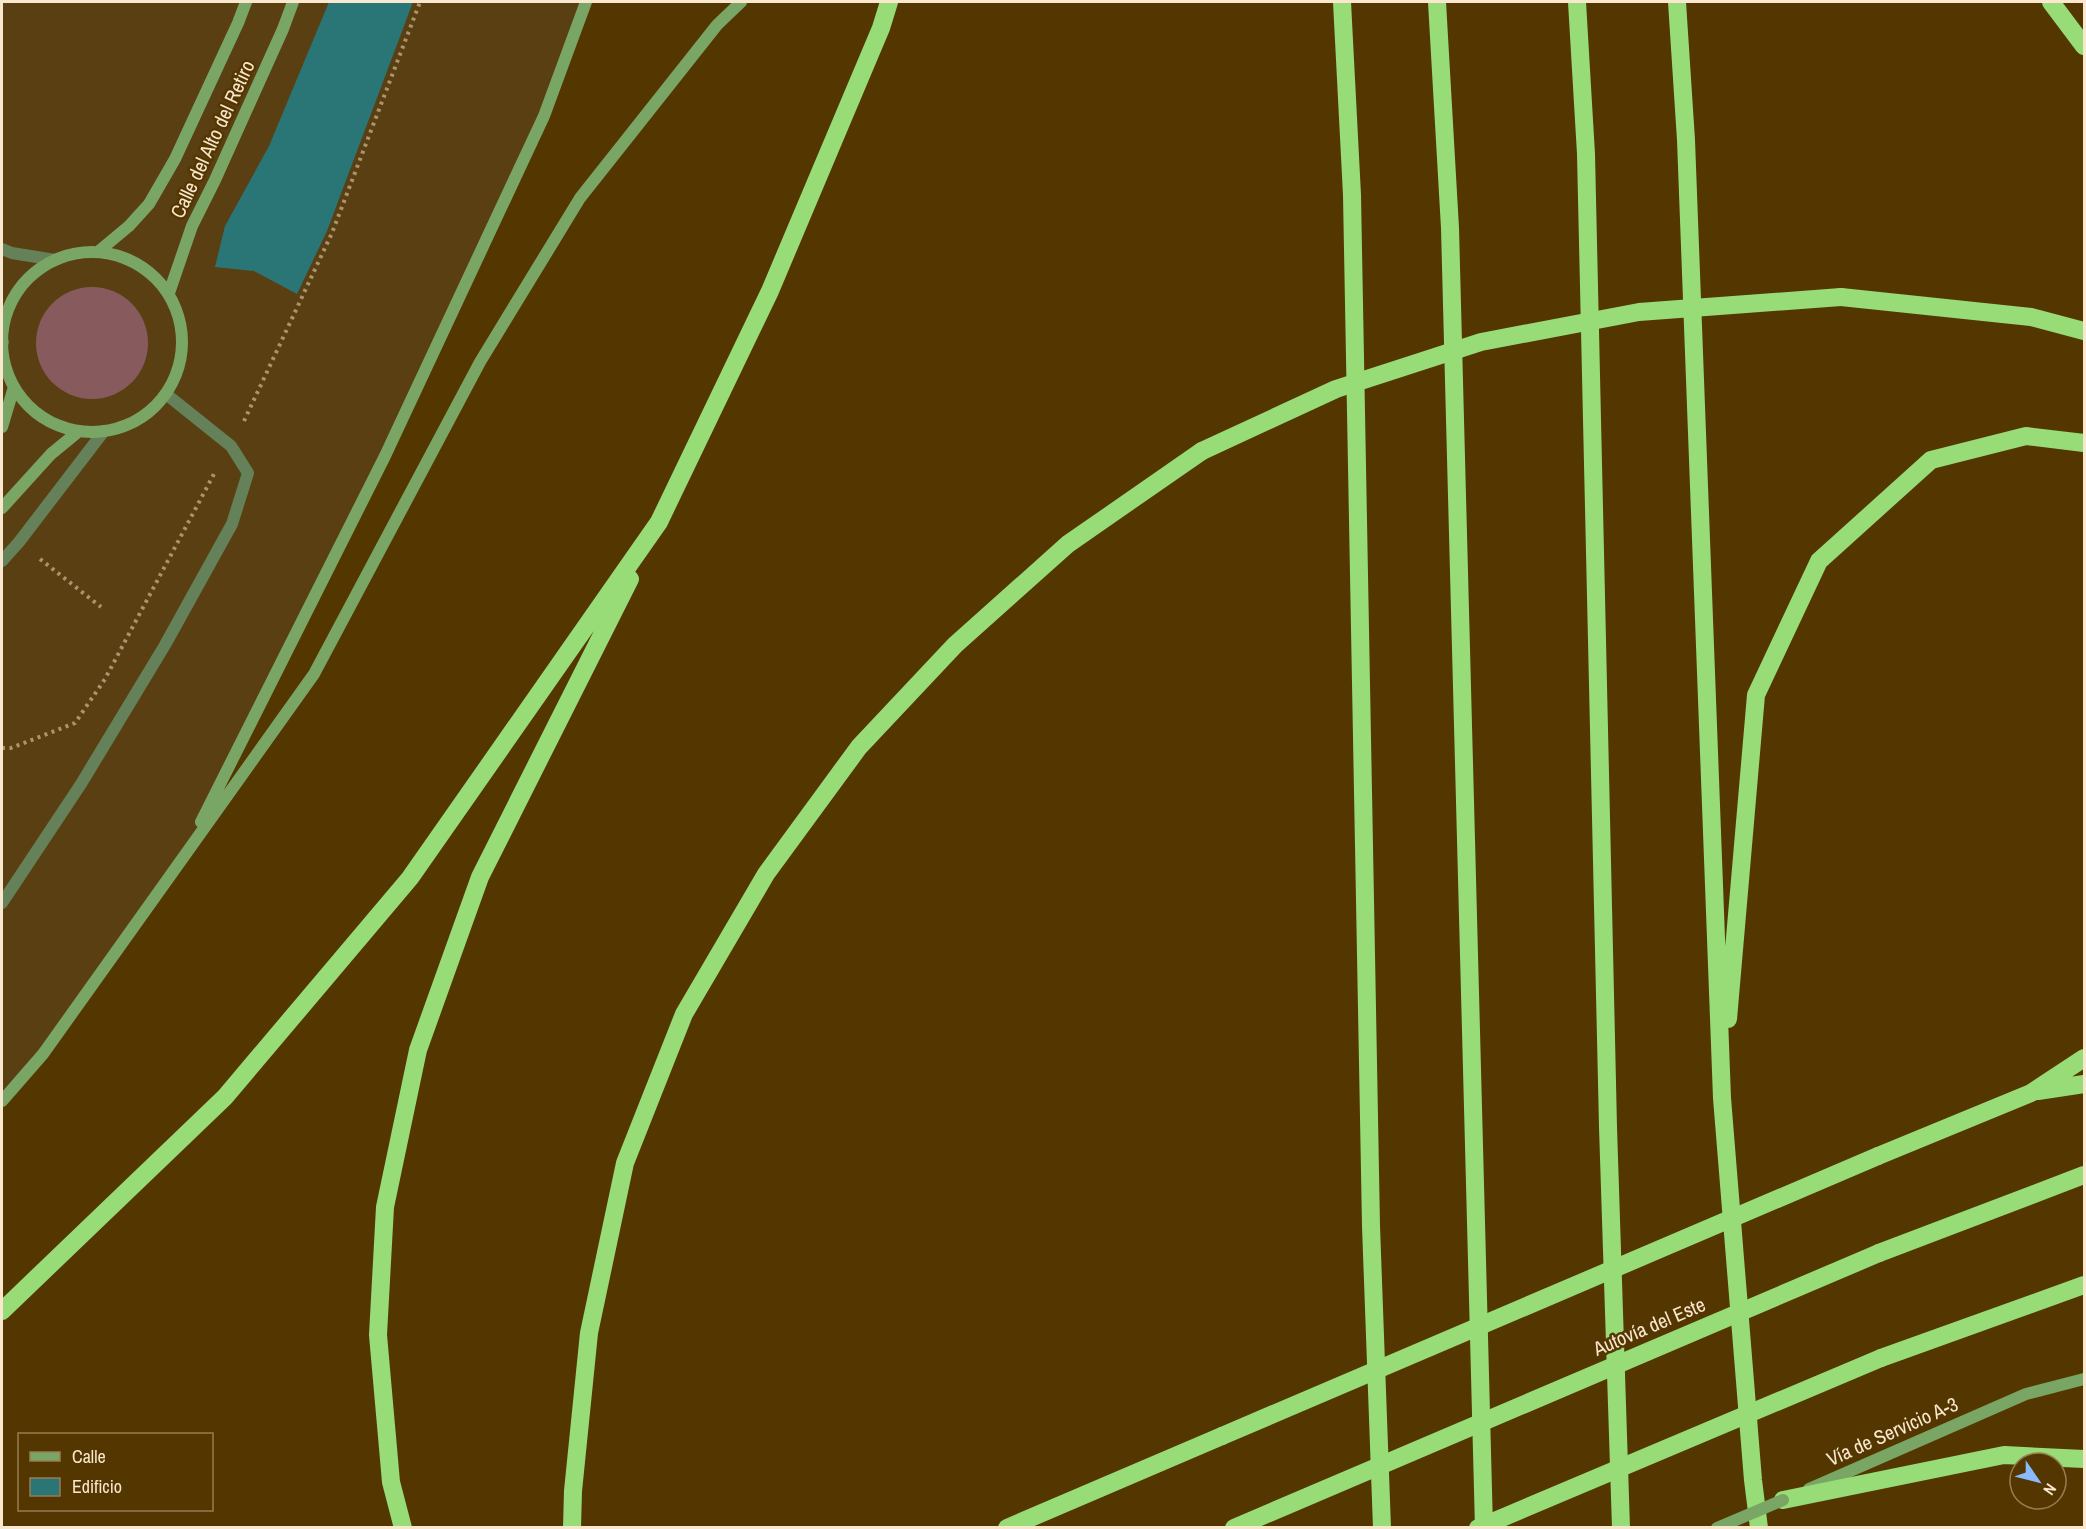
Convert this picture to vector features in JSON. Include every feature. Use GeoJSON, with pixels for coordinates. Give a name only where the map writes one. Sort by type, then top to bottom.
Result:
{"type":"FeatureCollection","features":[{"type":"Feature","properties":{"kind":"highway"},"geometry":{"type":"LineString","coordinates":[[403,1527],[391,1482],[378,1335],[385,1207],[418,1050],[480,877],[659,522],[770,291],[881,28],[889,2]]}},
{"type":"Feature","properties":{"kind":"highway"},"geometry":{"type":"LineString","coordinates":[[1342,2],[1352,195],[1371,1214],[1382,1527]]}},
{"type":"Feature","properties":{"kind":"highway"},"geometry":{"type":"LineString","coordinates":[[1437,2],[1450,228],[1484,1527]]}},
{"type":"Feature","properties":{"kind":"highway"},"geometry":{"type":"LineString","coordinates":[[1577,2],[1586,154],[1608,1127],[1621,1527]]}},
{"type":"Feature","properties":{"kind":"highway"},"geometry":{"type":"LineString","coordinates":[[1677,2],[1686,140],[1722,1098],[1753,1480],[1759,1527]]}},
{"type":"Feature","properties":{"kind":"highway"},"geometry":{"type":"LineString","coordinates":[[2051,2],[2085,46]]}},
{"type":"Feature","properties":{"kind":"highway"},"geometry":{"type":"LineString","coordinates":[[572,1527],[573,1491],[589,1333],[625,1163],[684,1014],[766,874],[859,747],[955,645],[1068,544],[1202,452],[1336,389],[1481,342],[1639,312],[1841,297],[2031,317],[2085,332]]}},
{"type":"Feature","properties":{"kind":"highway"},"geometry":{"type":"LineString","coordinates":[[1722,1098],[1756,694],[1819,561],[1931,460],[2026,436],[2085,443]]}},
{"type":"Feature","properties":{"kind":"highway"},"geometry":{"type":"LineString","coordinates":[[2,1311],[225,1097],[410,878],[659,522]]}},
{"type":"Feature","properties":{"kind":"highway"},"geometry":{"type":"LineString","coordinates":[[1007,1527],[2031,1093],[2085,1058]]}},
{"type":"Feature","properties":{"kind":"highway"},"geometry":{"type":"LineString","coordinates":[[2031,1093],[2085,1084]]}},
{"type":"Feature","properties":{"kind":"highway","name":"Autovía del Este"},"geometry":{"type":"LineString","coordinates":[[1234,1527],[1879,1253],[2085,1174]]}},
{"type":"Feature","properties":{"kind":"highway"},"geometry":{"type":"LineString","coordinates":[[1478,1527],[1881,1358],[2085,1286]]}},
{"type":"Feature","properties":{"kind":"highway"},"geometry":{"type":"LineString","coordinates":[[1783,1500],[2004,1455],[2085,1459]]}},
{"type":"Feature","properties":{"kind":"highway"},"geometry":{"type":"LineString","coordinates":[[1753,1480],[1753,1527]]}},
{"type":"Feature","properties":{"kind":"street","name":"Calle del Alto del Retiro"},"geometry":{"type":"LineString","coordinates":[[99,251],[129,226],[148,204],[175,159],[246,2]]}},
{"type":"Feature","properties":{"kind":"street","name":"Calle del Alto del Retiro"},"geometry":{"type":"LineString","coordinates":[[169,293],[192,226],[220,170],[293,2]]}},
{"type":"Feature","properties":{"kind":"street"},"geometry":{"type":"LineString","coordinates":[[183,858],[385,456],[544,116],[586,2]]}},
{"type":"Feature","properties":{"kind":"street"},"geometry":{"type":"LineString","coordinates":[[2,1101],[43,1054],[314,674],[480,362],[580,198],[717,25],[741,2]]}},
{"type":"Feature","properties":{"kind":"street"},"geometry":{"type":"LineString","coordinates":[[99,251],[127,258],[151,272],[169,293],[179,318],[182,344],[178,370],[166,394],[149,412],[128,425],[104,431],[79,431],[54,424],[31,409],[14,387],[5,366],[2,341],[6,316],[16,293],[33,274],[55,260],[76,253],[99,251]]}},
{"type":"Feature","properties":{"kind":"street"},"geometry":{"type":"LineString","coordinates":[[2,427],[14,387]]}},
{"type":"Feature","properties":{"kind":"street"},"geometry":{"type":"LineString","coordinates":[[2,508],[51,454],[79,431]]}},
{"type":"Feature","properties":{"kind":"street","name":"Vía de Servicio A-3"},"geometry":{"type":"LineString","coordinates":[[1717,1527],[2026,1394],[2085,1379]]}},
{"type":"Feature","properties":{"kind":"lane"},"geometry":{"type":"LineString","coordinates":[[2,249],[12,253],[55,260]]}},
{"type":"Feature","properties":{"kind":"lane"},"geometry":{"type":"LineString","coordinates":[[2,903],[81,784],[165,645],[232,524],[248,473],[231,446],[166,394]]}},
{"type":"Feature","properties":{"kind":"lane"},"geometry":{"type":"LineString","coordinates":[[2,561],[104,431]]}},
{"type":"Feature","properties":{"kind":"path"},"geometry":{"type":"LineString","coordinates":[[240,429],[333,233],[420,2]]}},
{"type":"Feature","properties":{"kind":"path"},"geometry":{"type":"LineString","coordinates":[[2,748],[11,748],[75,723],[105,679],[220,464]]}},
{"type":"Feature","properties":{"kind":"path"},"geometry":{"type":"LineString","coordinates":[[37,557],[101,607]]}},
{"type":"Feature","properties":{"kind":"shaded area"},"geometry":{"type":"Polygon","coordinates":[[[2,2],[586,2],[544,116],[183,858],[2,1101],[2,2]]]}},
{"type":"Feature","properties":{"kind":"shaded area"},"geometry":{"type":"Polygon","coordinates":[[[92,287],[113,291],[131,304],[144,322],[148,343],[144,364],[131,382],[113,395],[92,399],[71,395],[53,382],[40,364],[36,343],[40,322],[53,304],[71,291],[92,287]]]}},
{"type":"Feature","properties":{"kind":"building"},"geometry":{"type":"Polygon","coordinates":[[[329,2],[413,2],[327,231],[297,294],[254,271],[215,267],[225,226],[269,146],[329,2]]]}}]}
